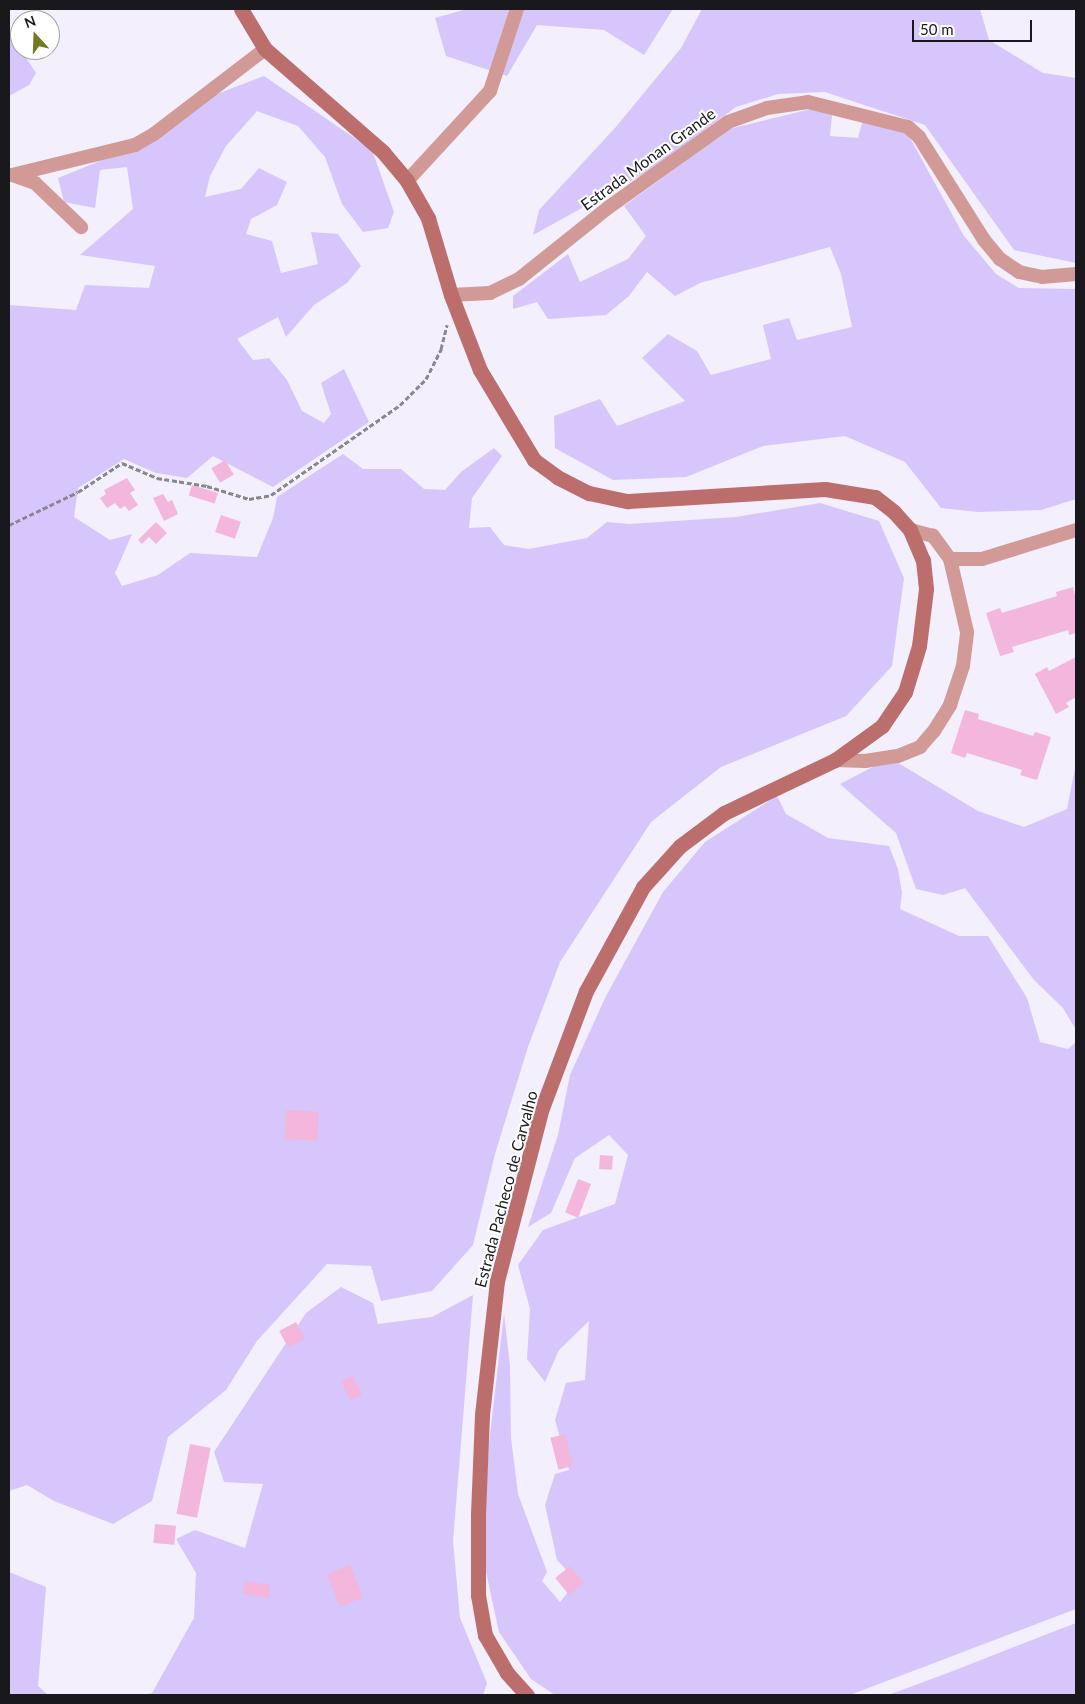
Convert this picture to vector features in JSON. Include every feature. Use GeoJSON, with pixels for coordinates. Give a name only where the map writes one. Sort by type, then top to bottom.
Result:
{"type":"FeatureCollection","features":[{"type":"Feature","properties":{"kind":"main road","name":"Estrada Pacheco de Carvalho"},"geometry":{"type":"LineString","coordinates":[[241,9],[265,49],[384,152],[407,182],[428,218],[451,295],[480,370],[534,460],[557,477],[589,493],[628,500],[824,489],[875,497],[894,512],[910,530],[923,560],[926,590],[920,646],[905,692],[882,726],[835,760],[724,812],[680,846],[643,887],[586,992],[541,1111],[497,1281],[482,1415],[478,1516],[478,1595],[485,1635],[507,1673],[527,1695]]}},
{"type":"Feature","properties":{"kind":"street"},"geometry":{"type":"LineString","coordinates":[[407,182],[490,91],[518,9]]}},
{"type":"Feature","properties":{"kind":"street"},"geometry":{"type":"LineString","coordinates":[[10,175],[135,144],[154,134],[265,49]]}},
{"type":"Feature","properties":{"kind":"street","name":"Estrada Monan Grande"},"geometry":{"type":"LineString","coordinates":[[451,295],[490,293],[519,279],[609,207],[728,122],[767,108],[808,102],[908,127],[919,137],[984,240],[1000,259],[1019,272],[1042,277],[1076,274]]}},
{"type":"Feature","properties":{"kind":"street"},"geometry":{"type":"LineString","coordinates":[[10,175],[35,183],[81,227]]}},
{"type":"Feature","properties":{"kind":"street"},"geometry":{"type":"LineString","coordinates":[[835,760],[865,761],[898,756],[920,747],[934,731],[950,704],[963,666],[967,632],[950,559],[933,536],[910,530]]}},
{"type":"Feature","properties":{"kind":"street"},"geometry":{"type":"LineString","coordinates":[[950,559],[982,559],[1076,530]]}},
{"type":"Feature","properties":{"kind":"path"},"geometry":{"type":"LineString","coordinates":[[9,525],[78,492],[122,463],[157,478],[207,486],[249,499],[271,495],[400,405],[426,379],[441,349],[448,320]]}},
{"type":"Feature","properties":{"kind":"shaded area"},"geometry":{"type":"Polygon","coordinates":[[[467,9],[673,9],[644,55],[604,30],[537,25],[507,76],[446,56],[435,18],[467,9]]]}},
{"type":"Feature","properties":{"kind":"shaded area"},"geometry":{"type":"Polygon","coordinates":[[[702,9],[980,9],[989,40],[1043,73],[1076,78],[1076,263],[1014,250],[925,125],[825,92],[778,94],[736,107],[649,171],[533,235],[539,210],[615,128],[681,48],[702,9]]]}},
{"type":"Feature","properties":{"kind":"shaded area"},"geometry":{"type":"Polygon","coordinates":[[[9,32],[10,60],[27,60],[36,73],[29,85],[9,96],[9,32]]]}},
{"type":"Feature","properties":{"kind":"shaded area"},"geometry":{"type":"Polygon","coordinates":[[[264,76],[372,150],[394,212],[388,228],[363,232],[342,204],[325,157],[298,126],[257,111],[226,146],[210,176],[205,197],[241,189],[259,168],[287,182],[277,205],[251,219],[246,234],[272,241],[281,273],[318,264],[311,232],[338,234],[361,266],[347,283],[314,305],[286,337],[278,317],[237,339],[253,360],[269,358],[287,380],[302,411],[324,423],[331,414],[321,383],[344,369],[369,422],[273,487],[213,456],[187,478],[156,473],[124,459],[78,488],[74,517],[110,540],[132,534],[115,573],[122,586],[158,575],[190,553],[257,557],[273,518],[277,497],[343,454],[363,469],[401,469],[424,489],[445,490],[461,472],[494,448],[502,456],[472,498],[469,528],[490,527],[504,545],[529,549],[587,538],[607,522],[629,524],[736,517],[820,503],[879,521],[904,578],[892,666],[846,716],[721,767],[651,822],[560,962],[528,1047],[495,1154],[473,1245],[432,1291],[381,1301],[371,1266],[327,1264],[257,1341],[226,1390],[168,1437],[152,1501],[113,1524],[54,1501],[27,1485],[9,1491],[9,305],[76,310],[85,285],[149,288],[155,266],[80,255],[133,209],[127,167],[100,170],[95,208],[64,202],[58,178],[122,152],[204,99],[264,76]]]}},
{"type":"Feature","properties":{"kind":"shaded area"},"geometry":{"type":"Polygon","coordinates":[[[811,109],[832,115],[830,136],[858,138],[863,120],[905,129],[964,236],[996,274],[1019,288],[1076,289],[1076,499],[1041,510],[978,512],[941,508],[905,462],[845,436],[763,446],[686,477],[613,480],[555,448],[554,416],[600,399],[617,426],[685,401],[642,358],[668,334],[697,351],[711,375],[771,359],[763,325],[789,318],[797,340],[852,327],[841,274],[830,247],[700,283],[675,296],[647,272],[629,296],[606,315],[548,319],[537,302],[513,309],[513,296],[568,254],[580,282],[628,259],[646,236],[624,206],[729,129],[811,109]]]}},
{"type":"Feature","properties":{"kind":"shaded area"},"geometry":{"type":"Polygon","coordinates":[[[890,758],[978,811],[1024,827],[1067,809],[1076,763],[1076,1030],[1063,1008],[1034,980],[965,888],[943,895],[916,889],[896,833],[840,784],[890,758]]]}},
{"type":"Feature","properties":{"kind":"shaded area"},"geometry":{"type":"Polygon","coordinates":[[[777,796],[786,814],[828,838],[889,846],[898,869],[902,893],[900,909],[959,936],[988,936],[1027,998],[1040,1042],[1068,1049],[1076,1042],[1076,1609],[850,1695],[555,1695],[531,1679],[499,1632],[483,1558],[489,1444],[504,1313],[510,1366],[511,1438],[518,1494],[547,1572],[542,1581],[560,1602],[577,1581],[557,1560],[545,1505],[555,1474],[569,1470],[555,1420],[566,1383],[585,1380],[589,1321],[559,1350],[545,1382],[527,1359],[530,1309],[518,1265],[543,1230],[615,1204],[628,1155],[609,1135],[575,1158],[551,1213],[528,1227],[558,1135],[570,1075],[606,996],[663,892],[705,842],[777,796]]]}},
{"type":"Feature","properties":{"kind":"shaded area"},"geometry":{"type":"Polygon","coordinates":[[[341,1287],[373,1303],[378,1324],[432,1317],[473,1295],[453,1541],[460,1618],[487,1683],[483,1695],[143,1695],[152,1693],[194,1618],[196,1573],[176,1539],[195,1530],[245,1548],[263,1484],[224,1482],[214,1452],[306,1313],[341,1287]]]}},
{"type":"Feature","properties":{"kind":"shaded area"},"geometry":{"type":"Polygon","coordinates":[[[9,1572],[46,1587],[38,1686],[48,1695],[9,1695],[9,1572]]]}},
{"type":"Feature","properties":{"kind":"shaded area"},"geometry":{"type":"Polygon","coordinates":[[[1076,1623],[1076,1695],[888,1695],[945,1674],[1076,1623]]]}},
{"type":"Feature","properties":{"kind":"building"},"geometry":{"type":"Polygon","coordinates":[[[225,460],[234,475],[220,483],[211,468],[225,460]]]}},
{"type":"Feature","properties":{"kind":"building"},"geometry":{"type":"Polygon","coordinates":[[[127,478],[135,490],[130,493],[138,505],[129,511],[125,506],[120,509],[115,503],[107,508],[100,498],[106,494],[104,490],[127,478]]]}},
{"type":"Feature","properties":{"kind":"building"},"geometry":{"type":"Polygon","coordinates":[[[192,485],[218,493],[215,503],[189,496],[192,485]]]}},
{"type":"Feature","properties":{"kind":"building"},"geometry":{"type":"Polygon","coordinates":[[[163,494],[168,502],[172,500],[178,514],[164,521],[153,498],[163,494]]]}},
{"type":"Feature","properties":{"kind":"building"},"geometry":{"type":"Polygon","coordinates":[[[221,515],[241,522],[235,539],[215,532],[221,515]]]}},
{"type":"Feature","properties":{"kind":"building"},"geometry":{"type":"Polygon","coordinates":[[[156,522],[167,533],[156,544],[149,537],[142,544],[138,540],[156,522]]]}},
{"type":"Feature","properties":{"kind":"building"},"geometry":{"type":"Polygon","coordinates":[[[1073,587],[1076,599],[1076,633],[1069,635],[1068,630],[1012,647],[1014,652],[1000,656],[986,613],[1000,608],[1002,613],[1057,596],[1056,592],[1073,587]]]}},
{"type":"Feature","properties":{"kind":"building"},"geometry":{"type":"Polygon","coordinates":[[[1076,657],[1076,697],[1066,703],[1069,707],[1056,714],[1035,674],[1047,667],[1049,671],[1076,657]]]}},
{"type":"Feature","properties":{"kind":"building"},"geometry":{"type":"Polygon","coordinates":[[[965,710],[979,714],[978,719],[1033,736],[1035,732],[1051,737],[1037,780],[1020,775],[1022,770],[967,753],[965,758],[951,753],[965,710]]]}},
{"type":"Feature","properties":{"kind":"building"},"geometry":{"type":"Polygon","coordinates":[[[286,1110],[319,1112],[317,1141],[284,1139],[286,1110]]]}},
{"type":"Feature","properties":{"kind":"building"},"geometry":{"type":"Polygon","coordinates":[[[600,1155],[613,1156],[612,1170],[599,1169],[600,1155]]]}},
{"type":"Feature","properties":{"kind":"building"},"geometry":{"type":"Polygon","coordinates":[[[578,1179],[591,1184],[578,1218],[565,1213],[578,1179]]]}},
{"type":"Feature","properties":{"kind":"building"},"geometry":{"type":"Polygon","coordinates":[[[296,1322],[305,1339],[288,1348],[279,1331],[296,1322]]]}},
{"type":"Feature","properties":{"kind":"building"},"geometry":{"type":"Polygon","coordinates":[[[353,1376],[362,1395],[350,1401],[341,1381],[353,1376]]]}},
{"type":"Feature","properties":{"kind":"building"},"geometry":{"type":"Polygon","coordinates":[[[565,1434],[573,1466],[558,1470],[550,1438],[565,1434]]]}},
{"type":"Feature","properties":{"kind":"building"},"geometry":{"type":"Polygon","coordinates":[[[190,1444],[211,1448],[197,1518],[176,1514],[190,1444]]]}},
{"type":"Feature","properties":{"kind":"building"},"geometry":{"type":"Polygon","coordinates":[[[155,1524],[176,1526],[174,1545],[153,1543],[155,1524]]]}},
{"type":"Feature","properties":{"kind":"building"},"geometry":{"type":"Polygon","coordinates":[[[350,1565],[363,1597],[340,1607],[327,1574],[350,1565]]]}},
{"type":"Feature","properties":{"kind":"building"},"geometry":{"type":"Polygon","coordinates":[[[570,1566],[584,1583],[569,1595],[555,1578],[570,1566]]]}},
{"type":"Feature","properties":{"kind":"building"},"geometry":{"type":"Polygon","coordinates":[[[245,1581],[271,1585],[269,1598],[243,1594],[245,1581]]]}}]}
